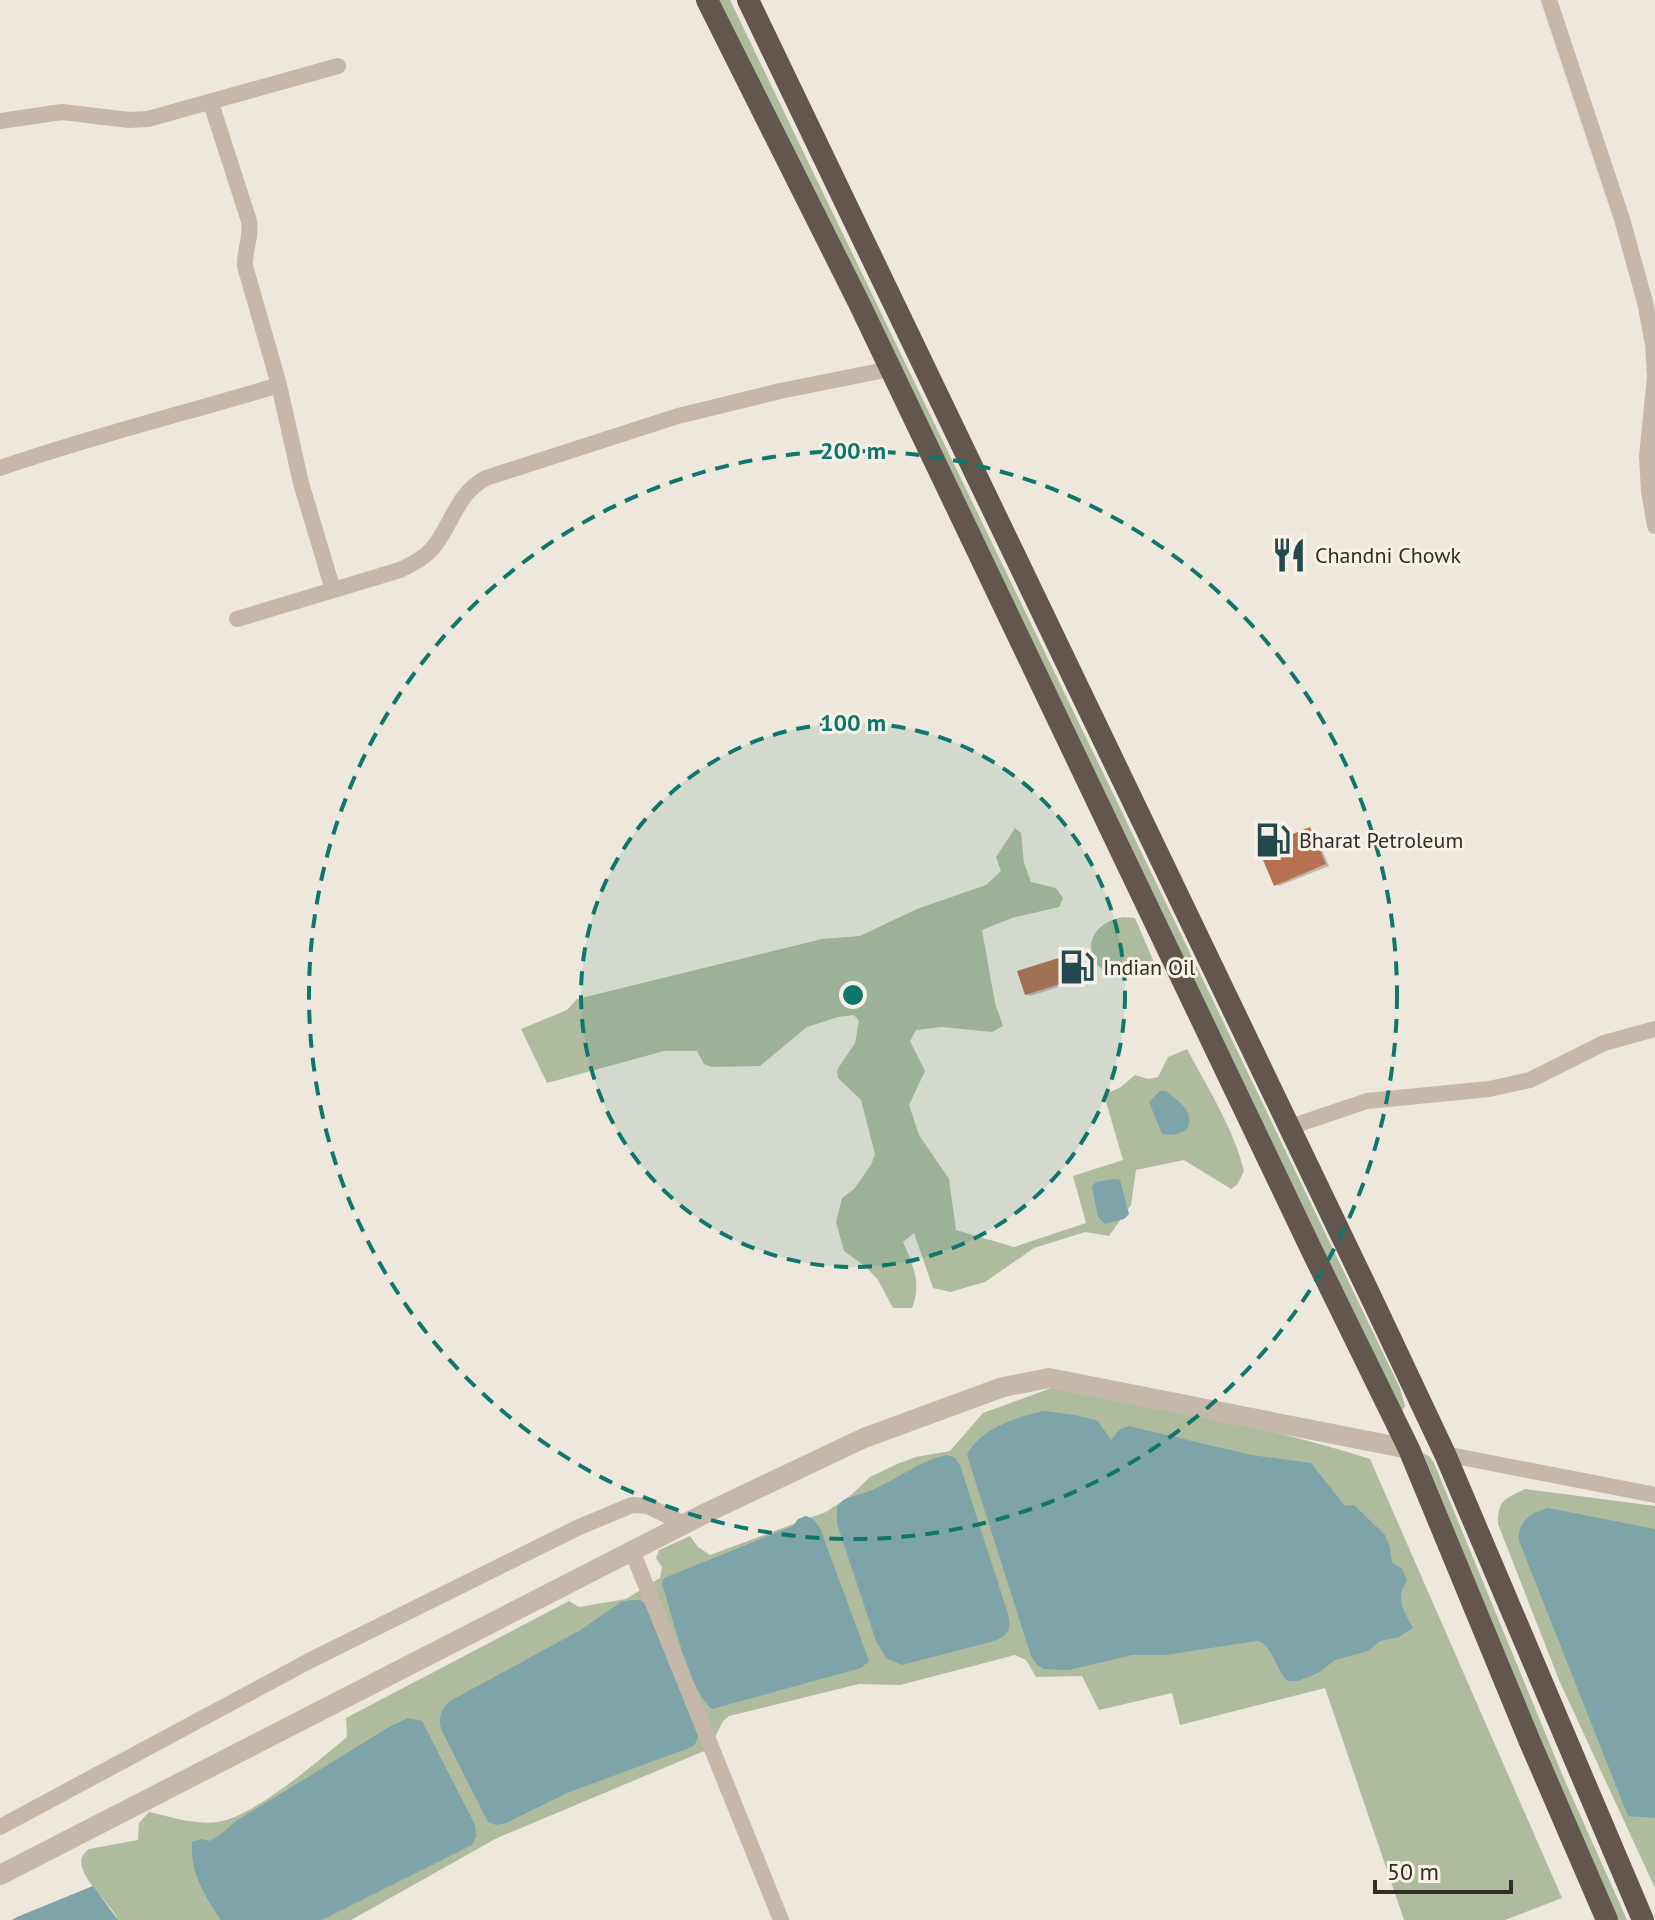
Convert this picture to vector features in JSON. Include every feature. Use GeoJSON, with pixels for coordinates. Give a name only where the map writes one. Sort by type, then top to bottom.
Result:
{"type":"FeatureCollection","features":[{"type":"Feature","properties":{"kind":"highway"},"geometry":{"type":"LineString","coordinates":[[707,0],[890,369],[1409,1449],[1607,1920]]}},
{"type":"Feature","properties":{"kind":"highway"},"geometry":{"type":"LineString","coordinates":[[748,0],[1445,1454],[1643,1920]]}},
{"type":"Feature","properties":{"kind":"street"},"geometry":{"type":"LineString","coordinates":[[1549,0],[1622,219],[1645,302],[1655,376],[1647,457],[1655,526]]}},
{"type":"Feature","properties":{"kind":"street"},"geometry":{"type":"LineString","coordinates":[[0,121],[62,112],[129,120],[148,119],[338,66]]}},
{"type":"Feature","properties":{"kind":"street"},"geometry":{"type":"LineString","coordinates":[[211,103],[249,221],[251,229],[244,253],[245,266],[279,385],[301,483],[333,590]]}},
{"type":"Feature","properties":{"kind":"street"},"geometry":{"type":"LineString","coordinates":[[237,619],[400,570],[421,560],[451,521],[457,504],[474,484],[486,478],[678,416],[890,369]]}},
{"type":"Feature","properties":{"kind":"street"},"geometry":{"type":"LineString","coordinates":[[0,468],[54,449],[148,425],[279,385]]}},
{"type":"Feature","properties":{"kind":"street"},"geometry":{"type":"LineString","coordinates":[[1290,1127],[1367,1101],[1489,1089],[1530,1080],[1604,1043],[1655,1029]]}},
{"type":"Feature","properties":{"kind":"street"},"geometry":{"type":"LineString","coordinates":[[0,1875],[684,1524],[864,1438],[1003,1387],[1049,1378],[1409,1449]]}},
{"type":"Feature","properties":{"kind":"street"},"geometry":{"type":"LineString","coordinates":[[1445,1454],[1655,1495]]}},
{"type":"Feature","properties":{"kind":"street"},"geometry":{"type":"LineString","coordinates":[[0,1827],[309,1661],[577,1528],[632,1505],[648,1506],[684,1524]]}},
{"type":"Feature","properties":{"kind":"street"},"geometry":{"type":"LineString","coordinates":[[632,1551],[781,1920]]}},
{"type":"Feature","properties":{"kind":"green space"},"geometry":{"type":"Polygon","coordinates":[[[715,0],[730,0],[1400,1388],[1405,1406],[1402,1411],[715,0]]]}},
{"type":"Feature","properties":{"kind":"green space"},"geometry":{"type":"Polygon","coordinates":[[[1015,828],[1021,833],[1024,863],[1031,882],[1056,888],[1063,898],[1059,907],[1012,918],[982,930],[995,1003],[1003,1026],[992,1032],[942,1027],[916,1030],[910,1041],[925,1071],[909,1105],[919,1135],[949,1179],[956,1230],[1014,1247],[1086,1223],[1073,1176],[1123,1160],[1104,1095],[1121,1087],[1135,1075],[1148,1079],[1158,1077],[1168,1057],[1187,1049],[1240,1155],[1244,1171],[1237,1185],[1231,1189],[1184,1160],[1136,1170],[1131,1205],[1109,1236],[1085,1232],[1034,1248],[985,1282],[950,1292],[933,1288],[914,1233],[903,1242],[915,1274],[915,1299],[912,1308],[893,1308],[878,1280],[844,1251],[836,1222],[842,1198],[854,1189],[875,1154],[861,1100],[838,1078],[837,1070],[855,1043],[859,1021],[854,1015],[807,1027],[760,1066],[712,1067],[704,1064],[697,1051],[664,1051],[547,1083],[521,1029],[567,1010],[577,999],[822,939],[860,936],[917,909],[986,885],[1001,871],[996,857],[1015,828]]]}},
{"type":"Feature","properties":{"kind":"green space"},"geometry":{"type":"Polygon","coordinates":[[[1123,917],[1135,918],[1156,967],[1134,975],[1116,975],[1102,969],[1094,959],[1091,947],[1095,934],[1105,924],[1123,917]]]}},
{"type":"Feature","properties":{"kind":"green space"},"geometry":{"type":"Polygon","coordinates":[[[1054,1387],[1253,1427],[1370,1459],[1562,1898],[1505,1920],[1404,1920],[1325,1688],[1180,1725],[1172,1693],[1099,1710],[1082,1676],[1036,1677],[1026,1660],[1015,1655],[900,1685],[859,1684],[729,1716],[723,1721],[709,1749],[497,1838],[351,1920],[118,1920],[85,1874],[82,1856],[89,1849],[138,1840],[139,1823],[149,1812],[200,1822],[232,1818],[285,1787],[347,1737],[346,1718],[569,1601],[579,1607],[626,1599],[660,1578],[662,1567],[656,1558],[659,1550],[690,1536],[698,1547],[710,1555],[826,1512],[850,1496],[870,1477],[916,1457],[950,1451],[983,1413],[1054,1387]]]}},
{"type":"Feature","properties":{"kind":"green space"},"geometry":{"type":"Polygon","coordinates":[[[1423,1453],[1434,1463],[1565,1781],[1627,1920],[1613,1920],[1423,1453]]]}},
{"type":"Feature","properties":{"kind":"green space"},"geometry":{"type":"Polygon","coordinates":[[[1525,1489],[1655,1506],[1655,1888],[1559,1680],[1498,1524],[1499,1509],[1504,1501],[1525,1489]]]}},
{"type":"Feature","properties":{"kind":"water"},"geometry":{"type":"Polygon","coordinates":[[[1160,1091],[1166,1091],[1185,1108],[1189,1119],[1186,1130],[1174,1135],[1162,1134],[1149,1102],[1160,1091]]]}},
{"type":"Feature","properties":{"kind":"water"},"geometry":{"type":"Polygon","coordinates":[[[1120,1180],[1129,1214],[1124,1219],[1105,1224],[1098,1217],[1092,1187],[1096,1182],[1120,1180]]]}},
{"type":"Feature","properties":{"kind":"water"},"geometry":{"type":"Polygon","coordinates":[[[1043,1411],[1098,1421],[1111,1440],[1120,1429],[1129,1426],[1251,1455],[1311,1463],[1345,1506],[1354,1505],[1385,1535],[1392,1563],[1402,1568],[1407,1581],[1401,1599],[1413,1628],[1399,1637],[1380,1641],[1368,1651],[1335,1660],[1318,1673],[1298,1681],[1288,1681],[1270,1652],[1257,1641],[1165,1655],[1132,1655],[1069,1670],[1044,1669],[1037,1665],[1031,1656],[967,1455],[990,1431],[1043,1411]]]}},
{"type":"Feature","properties":{"kind":"water"},"geometry":{"type":"Polygon","coordinates":[[[947,1455],[955,1458],[960,1465],[1008,1614],[1009,1628],[1006,1634],[994,1641],[902,1665],[886,1658],[876,1641],[837,1524],[837,1507],[846,1499],[947,1455]]]}},
{"type":"Feature","properties":{"kind":"water"},"geometry":{"type":"Polygon","coordinates":[[[1548,1508],[1655,1529],[1655,1818],[1628,1816],[1519,1541],[1520,1528],[1526,1519],[1548,1508]]]}},
{"type":"Feature","properties":{"kind":"water"},"geometry":{"type":"Polygon","coordinates":[[[806,1516],[820,1528],[869,1661],[861,1668],[712,1709],[696,1686],[689,1669],[662,1584],[664,1578],[793,1526],[798,1519],[806,1516]]]}},
{"type":"Feature","properties":{"kind":"water"},"geometry":{"type":"Polygon","coordinates":[[[640,1600],[647,1605],[701,1731],[694,1746],[567,1793],[506,1823],[496,1825],[488,1822],[441,1729],[440,1717],[444,1707],[579,1631],[621,1602],[640,1600]]]}},
{"type":"Feature","properties":{"kind":"water"},"geometry":{"type":"Polygon","coordinates":[[[408,1718],[422,1721],[475,1825],[476,1836],[472,1845],[322,1920],[221,1920],[199,1883],[193,1863],[192,1842],[201,1839],[209,1841],[220,1835],[236,1821],[408,1718]]]}},
{"type":"Feature","properties":{"kind":"water"},"geometry":{"type":"Polygon","coordinates":[[[93,1886],[118,1920],[12,1920],[17,1917],[93,1886]]]}},
{"type":"Feature","properties":{"kind":"building"},"geometry":{"type":"Polygon","coordinates":[[[1310,827],[1326,864],[1274,886],[1258,848],[1310,827]]]}},
{"type":"Feature","properties":{"kind":"building"},"geometry":{"type":"Polygon","coordinates":[[[1065,956],[1073,980],[1025,995],[1017,971],[1065,956]]]}},
{"type":"Feature","properties":{"kind":"place","name":"Chandni Chowk"},"geometry":{"type":"Point","coordinates":[1289,555]}},
{"type":"Feature","properties":{"kind":"place","name":"Bharat Petroleum"},"geometry":{"type":"Point","coordinates":[1273,840]}},
{"type":"Feature","properties":{"kind":"place","name":"Indian Oil"},"geometry":{"type":"Point","coordinates":[1077,967]}}]}
